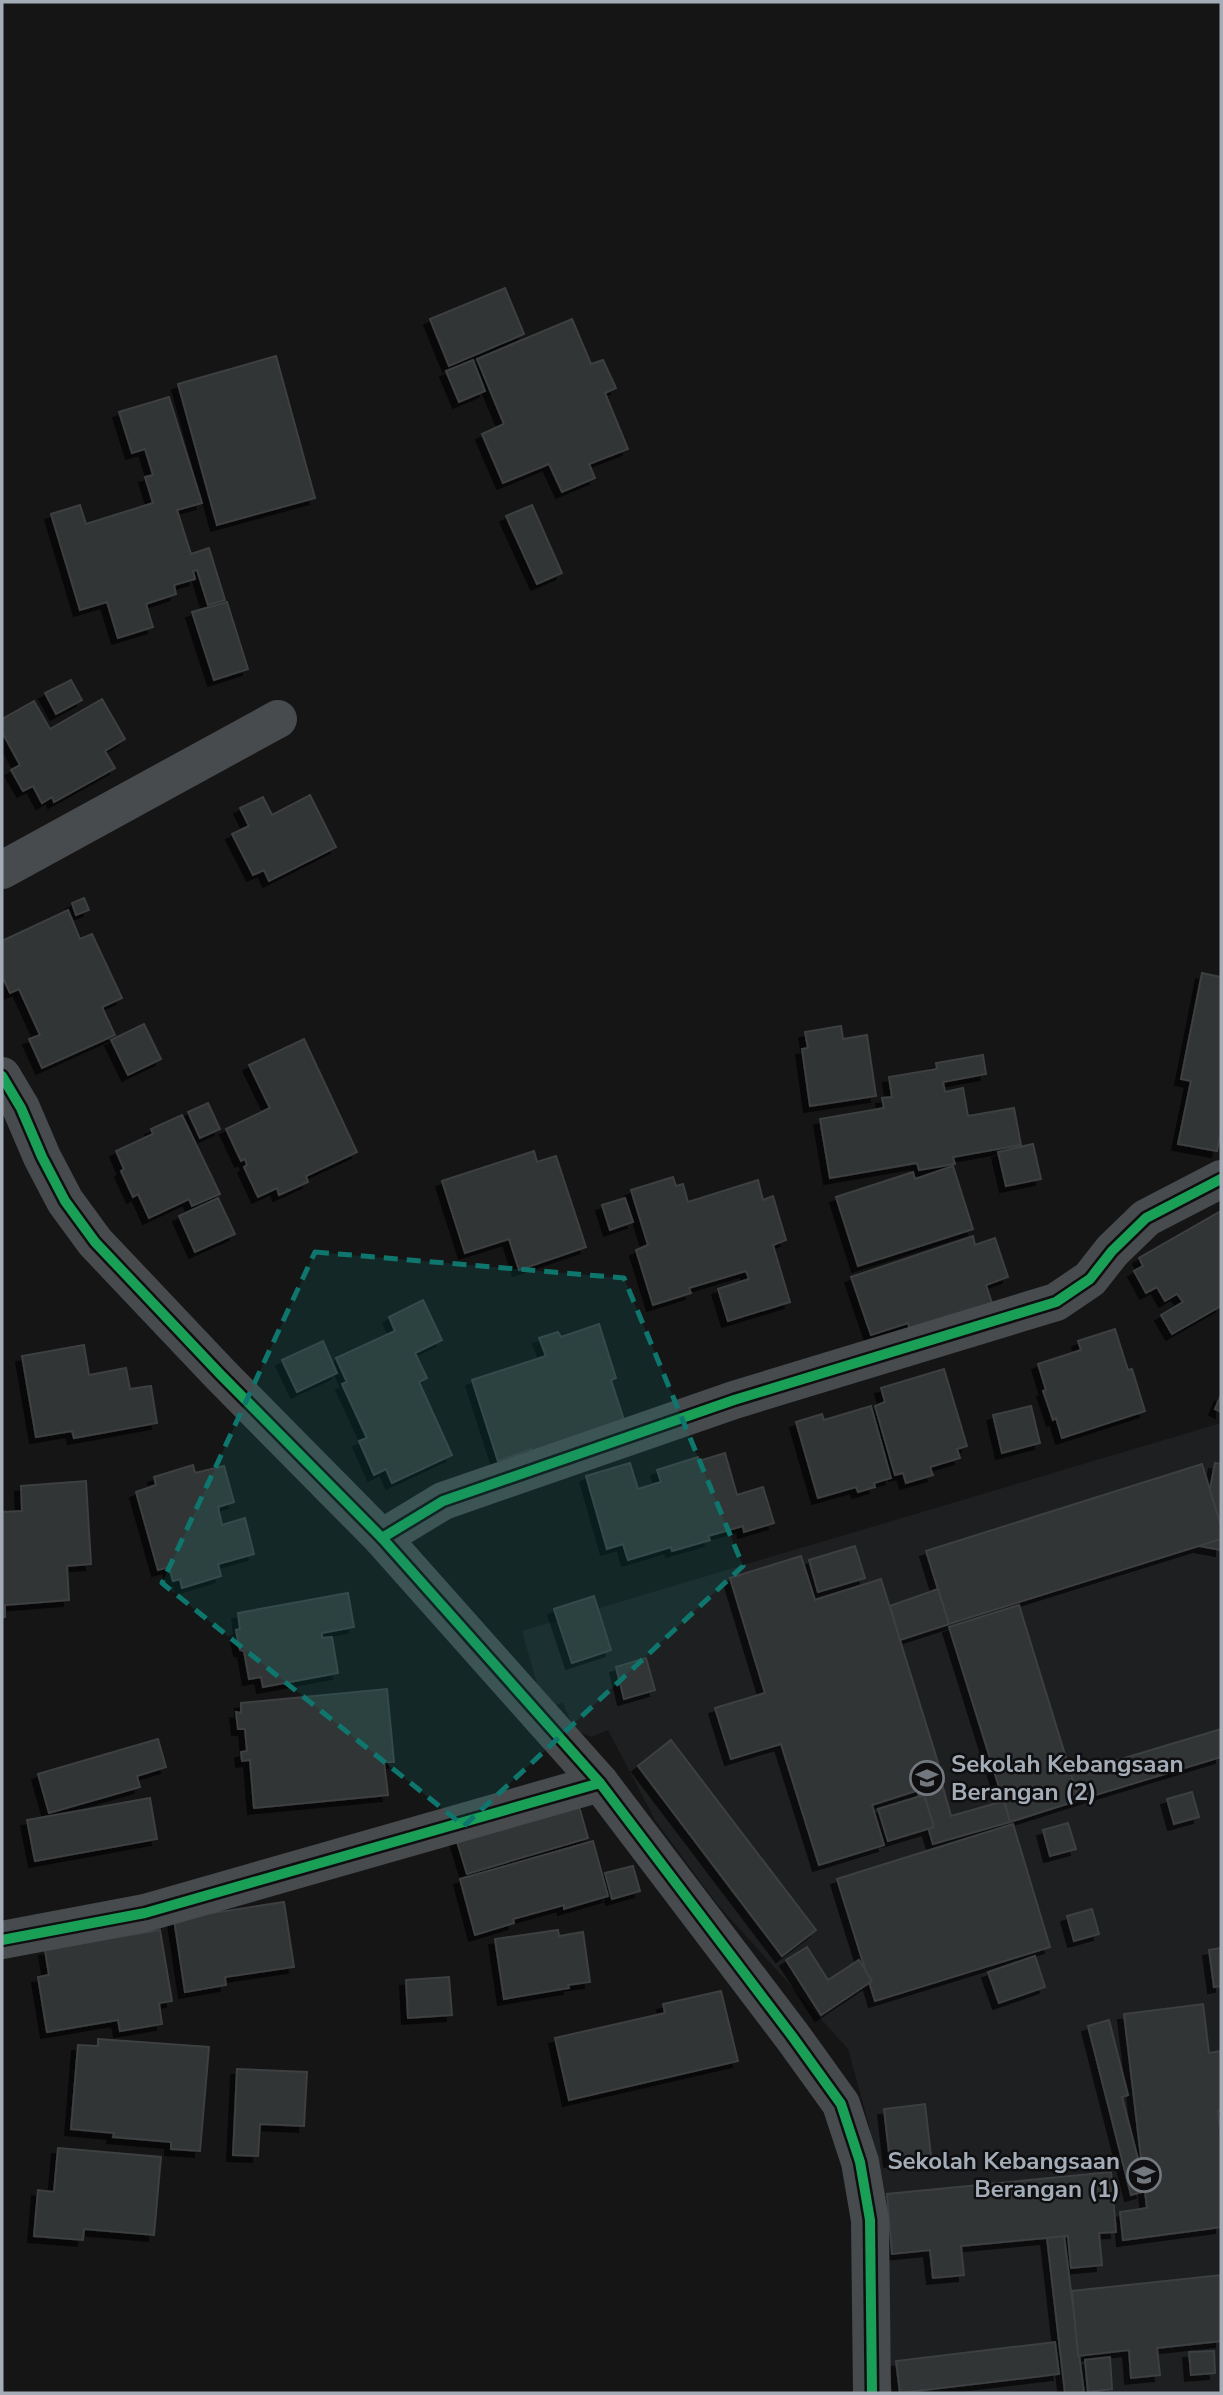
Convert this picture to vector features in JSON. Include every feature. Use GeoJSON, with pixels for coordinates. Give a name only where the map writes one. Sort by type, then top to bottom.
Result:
{"type":"FeatureCollection","features":[{"type":"Feature","properties":{"kind":"street"},"geometry":{"type":"LineString","coordinates":[[2,870],[278,719]]}},
{"type":"Feature","properties":{"kind":"street"},"geometry":{"type":"LineString","coordinates":[[2,1076],[21,1108],[41,1157],[65,1201],[95,1242],[219,1374],[382,1538],[600,1783],[841,2104],[860,2162],[870,2220],[872,2393]]}},
{"type":"Feature","properties":{"kind":"street"},"geometry":{"type":"LineString","coordinates":[[382,1538],[456,1497],[734,1400],[1056,1302],[1090,1279],[1112,1251],[1146,1218],[1221,1179]]}},
{"type":"Feature","properties":{"kind":"street"},"geometry":{"type":"LineString","coordinates":[[2,1940],[145,1913],[600,1783]]}},
{"type":"Feature","properties":{"kind":"highlighted area"},"geometry":{"type":"Polygon","coordinates":[[[315,1252],[624,1278],[743,1566],[464,1826],[162,1583],[315,1252]]]}},
{"type":"Feature","properties":{"kind":"shaded area","name":"Sekolah Kebangsaan Berangan (2)"},"geometry":{"type":"Polygon","coordinates":[[[1221,1423],[1221,2393],[890,2393],[879,2195],[869,2125],[848,2049],[717,1904],[655,1820],[608,1730],[592,1737],[574,1730],[563,1703],[544,1708],[522,1631],[1221,1423]]]}},
{"type":"Feature","properties":{"kind":"building"},"geometry":{"type":"Polygon","coordinates":[[[505,288],[524,334],[449,366],[430,319],[505,288]]]}},
{"type":"Feature","properties":{"kind":"building"},"geometry":{"type":"Polygon","coordinates":[[[572,319],[591,364],[603,360],[616,388],[605,393],[628,449],[589,464],[595,478],[562,492],[549,464],[503,483],[482,434],[504,424],[477,359],[572,319]]]}},
{"type":"Feature","properties":{"kind":"building"},"geometry":{"type":"Polygon","coordinates":[[[276,356],[315,498],[217,525],[178,384],[276,356]]]}},
{"type":"Feature","properties":{"kind":"building"},"geometry":{"type":"Polygon","coordinates":[[[473,360],[485,391],[459,402],[446,371],[473,360]]]}},
{"type":"Feature","properties":{"kind":"building"},"geometry":{"type":"Polygon","coordinates":[[[169,397],[202,503],[177,510],[191,554],[209,548],[225,600],[208,605],[197,570],[193,571],[195,579],[174,585],[176,594],[146,604],[153,627],[118,638],[107,602],[80,610],[51,514],[80,505],[86,524],[153,503],[145,477],[153,475],[145,449],[132,453],[119,412],[169,397]]]}},
{"type":"Feature","properties":{"kind":"building"},"geometry":{"type":"Polygon","coordinates":[[[532,505],[562,573],[537,584],[506,516],[532,505]]]}},
{"type":"Feature","properties":{"kind":"building"},"geometry":{"type":"Polygon","coordinates":[[[227,602],[248,669],[214,680],[192,612],[227,602]]]}},
{"type":"Feature","properties":{"kind":"building"},"geometry":{"type":"Polygon","coordinates":[[[71,680],[82,700],[56,714],[45,693],[71,680]]]}},
{"type":"Feature","properties":{"kind":"building"},"geometry":{"type":"Polygon","coordinates":[[[102,699],[125,739],[105,751],[115,768],[54,802],[52,797],[42,803],[33,786],[23,791],[11,770],[20,765],[2,732],[2,719],[34,701],[50,729],[102,699]]]}},
{"type":"Feature","properties":{"kind":"building"},"geometry":{"type":"Polygon","coordinates":[[[310,795],[336,847],[269,881],[264,870],[253,875],[232,834],[249,826],[240,808],[263,797],[272,815],[310,795]]]}},
{"type":"Feature","properties":{"kind":"building"},"geometry":{"type":"Polygon","coordinates":[[[84,898],[89,910],[76,915],[72,903],[84,898]]]}},
{"type":"Feature","properties":{"kind":"building"},"geometry":{"type":"Polygon","coordinates":[[[68,910],[80,939],[92,934],[122,998],[102,1007],[115,1035],[42,1068],[29,1039],[40,1035],[19,989],[10,993],[2,976],[2,941],[68,910]]]}},
{"type":"Feature","properties":{"kind":"building"},"geometry":{"type":"Polygon","coordinates":[[[1202,973],[1221,977],[1221,1131],[1217,1151],[1178,1144],[1191,1081],[1181,1079],[1202,973]]]}},
{"type":"Feature","properties":{"kind":"building"},"geometry":{"type":"Polygon","coordinates":[[[144,1024],[161,1059],[128,1075],[111,1040],[144,1024]]]}},
{"type":"Feature","properties":{"kind":"building"},"geometry":{"type":"Polygon","coordinates":[[[841,1026],[843,1039],[867,1035],[876,1096],[810,1106],[802,1049],[808,1048],[805,1032],[841,1026]]]}},
{"type":"Feature","properties":{"kind":"building"},"geometry":{"type":"Polygon","coordinates":[[[304,1039],[357,1152],[306,1176],[308,1182],[279,1195],[277,1188],[258,1197],[244,1167],[247,1165],[245,1159],[241,1161],[226,1129],[270,1108],[249,1065],[304,1039]]]}},
{"type":"Feature","properties":{"kind":"building"},"geometry":{"type":"Polygon","coordinates":[[[983,1055],[986,1074],[943,1082],[945,1092],[963,1088],[968,1116],[1014,1108],[1021,1145],[953,1157],[955,1164],[919,1170],[917,1163],[830,1178],[820,1119],[884,1108],[882,1098],[892,1097],[889,1077],[937,1069],[936,1063],[983,1055]]]}},
{"type":"Feature","properties":{"kind":"building"},"geometry":{"type":"Polygon","coordinates":[[[208,1103],[220,1129],[200,1138],[188,1112],[208,1103]]]}},
{"type":"Feature","properties":{"kind":"building"},"geometry":{"type":"Polygon","coordinates":[[[182,1115],[220,1194],[192,1206],[189,1199],[149,1218],[138,1194],[133,1197],[121,1171],[124,1169],[116,1151],[153,1134],[151,1129],[182,1115]]]}},
{"type":"Feature","properties":{"kind":"building"},"geometry":{"type":"Polygon","coordinates":[[[1033,1144],[1041,1179],[1006,1186],[998,1152],[1033,1144]]]}},
{"type":"Feature","properties":{"kind":"building"},"geometry":{"type":"Polygon","coordinates":[[[534,1151],[537,1162],[556,1156],[586,1247],[519,1270],[509,1239],[465,1253],[442,1181],[534,1151]]]}},
{"type":"Feature","properties":{"kind":"building"},"geometry":{"type":"Polygon","coordinates":[[[953,1166],[973,1229],[858,1266],[836,1197],[913,1172],[915,1179],[953,1166]]]}},
{"type":"Feature","properties":{"kind":"building"},"geometry":{"type":"Polygon","coordinates":[[[673,1177],[676,1186],[683,1184],[688,1202],[758,1180],[763,1200],[773,1196],[786,1240],[773,1245],[790,1302],[728,1321],[718,1289],[749,1279],[746,1271],[689,1288],[691,1293],[653,1305],[636,1250],[648,1245],[631,1190],[673,1177]]]}},
{"type":"Feature","properties":{"kind":"building"},"geometry":{"type":"Polygon","coordinates":[[[218,1198],[235,1234],[195,1252],[179,1216],[218,1198]]]}},
{"type":"Feature","properties":{"kind":"building"},"geometry":{"type":"Polygon","coordinates":[[[625,1198],[633,1222],[610,1230],[602,1205],[625,1198]]]}},
{"type":"Feature","properties":{"kind":"building"},"geometry":{"type":"Polygon","coordinates":[[[1221,1211],[1221,1306],[1172,1334],[1161,1315],[1183,1302],[1177,1294],[1165,1301],[1157,1287],[1146,1293],[1134,1271],[1143,1266],[1139,1258],[1221,1211]]]}},
{"type":"Feature","properties":{"kind":"building"},"geometry":{"type":"Polygon","coordinates":[[[973,1236],[975,1245],[995,1238],[1008,1277],[986,1285],[992,1303],[910,1330],[908,1323],[871,1335],[851,1277],[973,1236]]]}},
{"type":"Feature","properties":{"kind":"building"},"geometry":{"type":"Polygon","coordinates":[[[423,1300],[442,1340],[415,1353],[427,1378],[419,1382],[452,1455],[392,1483],[386,1469],[374,1475],[359,1441],[367,1438],[342,1384],[347,1382],[336,1358],[395,1331],[389,1317],[423,1300]]]}},
{"type":"Feature","properties":{"kind":"building"},"geometry":{"type":"Polygon","coordinates":[[[599,1324],[616,1378],[611,1380],[625,1423],[498,1461],[472,1380],[546,1356],[539,1338],[558,1332],[561,1337],[599,1324]]]}},
{"type":"Feature","properties":{"kind":"building"},"geometry":{"type":"Polygon","coordinates":[[[1115,1329],[1128,1370],[1132,1369],[1145,1411],[1062,1438],[1043,1391],[1046,1390],[1038,1364],[1081,1350],[1078,1341],[1115,1329]]]}},
{"type":"Feature","properties":{"kind":"building"},"geometry":{"type":"Polygon","coordinates":[[[323,1341],[337,1373],[297,1392],[282,1360],[323,1341]]]}},
{"type":"Feature","properties":{"kind":"building"},"geometry":{"type":"Polygon","coordinates":[[[84,1345],[89,1375],[126,1368],[130,1389],[151,1386],[157,1423],[74,1438],[72,1431],[36,1437],[22,1356],[84,1345]]]}},
{"type":"Feature","properties":{"kind":"building"},"geometry":{"type":"Polygon","coordinates":[[[944,1369],[967,1446],[957,1449],[960,1458],[930,1467],[933,1475],[906,1483],[903,1473],[895,1475],[875,1406],[885,1402],[881,1388],[944,1369]]]}},
{"type":"Feature","properties":{"kind":"building"},"geometry":{"type":"Polygon","coordinates":[[[1221,1395],[1221,1412],[1215,1409],[1221,1395]]]}},
{"type":"Feature","properties":{"kind":"building"},"geometry":{"type":"Polygon","coordinates":[[[871,1406],[891,1478],[858,1492],[856,1487],[818,1498],[796,1422],[822,1414],[824,1420],[871,1406]]]}},
{"type":"Feature","properties":{"kind":"building"},"geometry":{"type":"Polygon","coordinates":[[[1031,1406],[1040,1443],[1002,1453],[993,1415],[1031,1406]]]}},
{"type":"Feature","properties":{"kind":"building"},"geometry":{"type":"Polygon","coordinates":[[[725,1453],[737,1495],[763,1487],[774,1523],[744,1532],[743,1526],[708,1536],[710,1540],[672,1551],[671,1547],[628,1560],[623,1544],[607,1549],[586,1476],[630,1463],[638,1489],[661,1482],[657,1470],[698,1457],[699,1461],[725,1453]]]}},
{"type":"Feature","properties":{"kind":"building"},"geometry":{"type":"Polygon","coordinates":[[[1215,1463],[1221,1464],[1221,1550],[1199,1546],[1215,1463]]]}},
{"type":"Feature","properties":{"kind":"building"},"geometry":{"type":"Polygon","coordinates":[[[1202,1464],[1221,1526],[1221,1539],[949,1624],[926,1551],[1202,1464]]]}},
{"type":"Feature","properties":{"kind":"building"},"geometry":{"type":"Polygon","coordinates":[[[193,1465],[195,1473],[224,1466],[234,1502],[218,1507],[222,1525],[245,1518],[254,1554],[218,1564],[221,1576],[182,1588],[180,1579],[173,1581],[169,1567],[158,1570],[136,1492],[156,1485],[154,1477],[193,1465]]]}},
{"type":"Feature","properties":{"kind":"building"},"geometry":{"type":"Polygon","coordinates":[[[86,1481],[91,1564],[67,1566],[69,1600],[5,1605],[5,1617],[2,1617],[2,1512],[22,1511],[21,1486],[86,1481]]]}},
{"type":"Feature","properties":{"kind":"building"},"geometry":{"type":"Polygon","coordinates":[[[855,1546],[865,1578],[818,1592],[809,1560],[855,1546]]]}},
{"type":"Feature","properties":{"kind":"building"},"geometry":{"type":"Polygon","coordinates":[[[801,1556],[815,1600],[881,1579],[944,1782],[872,1805],[884,1845],[819,1865],[781,1744],[731,1759],[715,1708],[765,1693],[730,1578],[801,1556]]]}},
{"type":"Feature","properties":{"kind":"building"},"geometry":{"type":"Polygon","coordinates":[[[938,1589],[949,1624],[900,1640],[890,1606],[938,1589]]]}},
{"type":"Feature","properties":{"kind":"building"},"geometry":{"type":"Polygon","coordinates":[[[348,1593],[354,1627],[322,1633],[322,1638],[332,1637],[338,1673],[263,1687],[261,1677],[249,1679],[244,1651],[240,1650],[236,1630],[240,1629],[238,1613],[348,1593]]]}},
{"type":"Feature","properties":{"kind":"building"},"geometry":{"type":"Polygon","coordinates":[[[594,1596],[611,1650],[572,1663],[554,1609],[594,1596]]]}},
{"type":"Feature","properties":{"kind":"building"},"geometry":{"type":"Polygon","coordinates":[[[1019,1605],[1079,1800],[1010,1822],[949,1627],[1019,1605]]]}},
{"type":"Feature","properties":{"kind":"building"},"geometry":{"type":"Polygon","coordinates":[[[646,1658],[655,1690],[624,1699],[616,1667],[646,1658]]]}},
{"type":"Feature","properties":{"kind":"building"},"geometry":{"type":"Polygon","coordinates":[[[387,1689],[394,1762],[384,1762],[388,1795],[254,1808],[250,1760],[242,1761],[241,1752],[247,1751],[245,1729],[238,1729],[236,1712],[241,1713],[241,1703],[387,1689]]]}},
{"type":"Feature","properties":{"kind":"building"},"geometry":{"type":"Polygon","coordinates":[[[1221,1729],[1221,1757],[1079,1800],[1071,1774],[1221,1729]]]}},
{"type":"Feature","properties":{"kind":"building"},"geometry":{"type":"Polygon","coordinates":[[[158,1739],[166,1767],[137,1776],[140,1787],[49,1813],[38,1774],[158,1739]]]}},
{"type":"Feature","properties":{"kind":"building"},"geometry":{"type":"Polygon","coordinates":[[[671,1740],[816,1930],[782,1956],[638,1766],[671,1740]]]}},
{"type":"Feature","properties":{"kind":"building"},"geometry":{"type":"Polygon","coordinates":[[[937,1766],[951,1816],[1004,1801],[1010,1822],[933,1844],[912,1773],[937,1766]]]}},
{"type":"Feature","properties":{"kind":"building"},"geometry":{"type":"Polygon","coordinates":[[[1192,1792],[1199,1817],[1174,1824],[1167,1799],[1192,1792]]]}},
{"type":"Feature","properties":{"kind":"building"},"geometry":{"type":"Polygon","coordinates":[[[924,1795],[934,1827],[888,1841],[878,1809],[924,1795]]]}},
{"type":"Feature","properties":{"kind":"building"},"geometry":{"type":"Polygon","coordinates":[[[150,1798],[157,1839],[35,1861],[27,1820],[150,1798]]]}},
{"type":"Feature","properties":{"kind":"building"},"geometry":{"type":"Polygon","coordinates":[[[577,1799],[588,1838],[467,1874],[455,1835],[577,1799]]]}},
{"type":"Feature","properties":{"kind":"building"},"geometry":{"type":"Polygon","coordinates":[[[1068,1823],[1076,1849],[1050,1856],[1043,1830],[1068,1823]]]}},
{"type":"Feature","properties":{"kind":"building"},"geometry":{"type":"Polygon","coordinates":[[[1013,1824],[1050,1947],[875,2001],[837,1879],[1013,1824]]]}},
{"type":"Feature","properties":{"kind":"building"},"geometry":{"type":"Polygon","coordinates":[[[593,1841],[608,1896],[564,1909],[564,1905],[513,1919],[514,1923],[475,1935],[460,1879],[593,1841]]]}},
{"type":"Feature","properties":{"kind":"building"},"geometry":{"type":"Polygon","coordinates":[[[633,1866],[640,1891],[612,1899],[605,1873],[633,1866]]]}},
{"type":"Feature","properties":{"kind":"building"},"geometry":{"type":"Polygon","coordinates":[[[284,1902],[294,1967],[225,1977],[226,1985],[185,1992],[174,1919],[284,1902]]]}},
{"type":"Feature","properties":{"kind":"building"},"geometry":{"type":"Polygon","coordinates":[[[1092,1909],[1099,1934],[1074,1941],[1067,1916],[1092,1909]]]}},
{"type":"Feature","properties":{"kind":"building"},"geometry":{"type":"Polygon","coordinates":[[[160,1930],[172,2001],[159,2003],[162,2024],[120,2031],[118,2020],[47,2032],[38,1977],[49,1975],[45,1950],[160,1930]]]}},
{"type":"Feature","properties":{"kind":"building"},"geometry":{"type":"Polygon","coordinates":[[[558,1930],[559,1936],[583,1932],[590,1982],[504,1999],[495,1939],[558,1930]]]}},
{"type":"Feature","properties":{"kind":"building"},"geometry":{"type":"Polygon","coordinates":[[[807,1947],[828,1980],[859,1960],[872,1981],[821,2015],[786,1960],[807,1947]]]}},
{"type":"Feature","properties":{"kind":"building"},"geometry":{"type":"Polygon","coordinates":[[[1221,1948],[1221,1986],[1214,1987],[1209,1950],[1221,1948]]]}},
{"type":"Feature","properties":{"kind":"building"},"geometry":{"type":"Polygon","coordinates":[[[1035,1956],[1045,1987],[999,2003],[988,1972],[1035,1956]]]}},
{"type":"Feature","properties":{"kind":"building"},"geometry":{"type":"Polygon","coordinates":[[[449,1977],[452,2015],[408,2018],[406,1980],[449,1977]]]}},
{"type":"Feature","properties":{"kind":"building"},"geometry":{"type":"Polygon","coordinates":[[[721,1991],[738,2061],[569,2100],[555,2038],[665,2013],[663,2004],[721,1991]]]}},
{"type":"Feature","properties":{"kind":"building"},"geometry":{"type":"Polygon","coordinates":[[[1203,2004],[1209,2053],[1221,2051],[1221,2111],[1218,2111],[1221,2140],[1221,2227],[1123,2240],[1120,2212],[1147,2208],[1124,2014],[1203,2004]]]}},
{"type":"Feature","properties":{"kind":"building"},"geometry":{"type":"Polygon","coordinates":[[[1109,2020],[1128,2095],[1122,2097],[1139,2163],[1135,2164],[1142,2192],[1131,2195],[1088,2026],[1109,2020]]]}},
{"type":"Feature","properties":{"kind":"building"},"geometry":{"type":"Polygon","coordinates":[[[98,2039],[209,2047],[200,2151],[171,2149],[171,2142],[113,2137],[114,2133],[71,2129],[78,2045],[98,2046],[98,2039]]]}},
{"type":"Feature","properties":{"kind":"building"},"geometry":{"type":"Polygon","coordinates":[[[237,2069],[307,2072],[304,2126],[260,2124],[258,2156],[233,2155],[237,2069]]]}},
{"type":"Feature","properties":{"kind":"building"},"geometry":{"type":"Polygon","coordinates":[[[925,2104],[931,2156],[890,2161],[884,2109],[925,2104]]]}},
{"type":"Feature","properties":{"kind":"building"},"geometry":{"type":"Polygon","coordinates":[[[58,2148],[161,2157],[154,2235],[84,2229],[83,2240],[34,2236],[38,2190],[54,2192],[58,2148]]]}},
{"type":"Feature","properties":{"kind":"building"},"geometry":{"type":"Polygon","coordinates":[[[1111,2172],[1116,2232],[1099,2233],[1102,2265],[1071,2268],[1068,2236],[961,2246],[964,2275],[933,2278],[930,2250],[892,2254],[887,2194],[1111,2172]]]}},
{"type":"Feature","properties":{"kind":"building"},"geometry":{"type":"Polygon","coordinates":[[[1064,2236],[1084,2393],[1065,2393],[1047,2238],[1064,2236]]]}},
{"type":"Feature","properties":{"kind":"building"},"geometry":{"type":"Polygon","coordinates":[[[1221,2275],[1221,2341],[1157,2348],[1160,2375],[1131,2378],[1129,2350],[1078,2356],[1072,2291],[1221,2275]]]}},
{"type":"Feature","properties":{"kind":"building"},"geometry":{"type":"Polygon","coordinates":[[[1055,2342],[1059,2374],[900,2393],[896,2361],[1055,2342]]]}},
{"type":"Feature","properties":{"kind":"building"},"geometry":{"type":"Polygon","coordinates":[[[1214,2351],[1215,2373],[1191,2375],[1189,2352],[1214,2351]]]}},
{"type":"Feature","properties":{"kind":"building"},"geometry":{"type":"Polygon","coordinates":[[[1110,2357],[1112,2389],[1088,2392],[1085,2360],[1110,2357]]]}},
{"type":"Feature","properties":{"kind":"cycle path"},"geometry":{"type":"LineString","coordinates":[[2,1076],[21,1108],[65,1201],[95,1242],[220,1374],[382,1538]]}},
{"type":"Feature","properties":{"kind":"cycle path"},"geometry":{"type":"LineString","coordinates":[[872,2393],[870,2220],[860,2162],[841,2104],[600,1783],[382,1538],[443,1501],[734,1400],[1056,1302],[1090,1279],[1112,1251],[1146,1218],[1221,1179]]}},
{"type":"Feature","properties":{"kind":"cycle path"},"geometry":{"type":"LineString","coordinates":[[2,1940],[145,1913],[600,1783]]}},
{"type":"Feature","properties":{"kind":"place","name":"Sekolah Kebangsaan Berangan (2)"},"geometry":{"type":"Point","coordinates":[927,1778]}},
{"type":"Feature","properties":{"kind":"place","name":"Sekolah Kebangsaan Berangan (1)"},"geometry":{"type":"Point","coordinates":[1144,2175]}}]}
